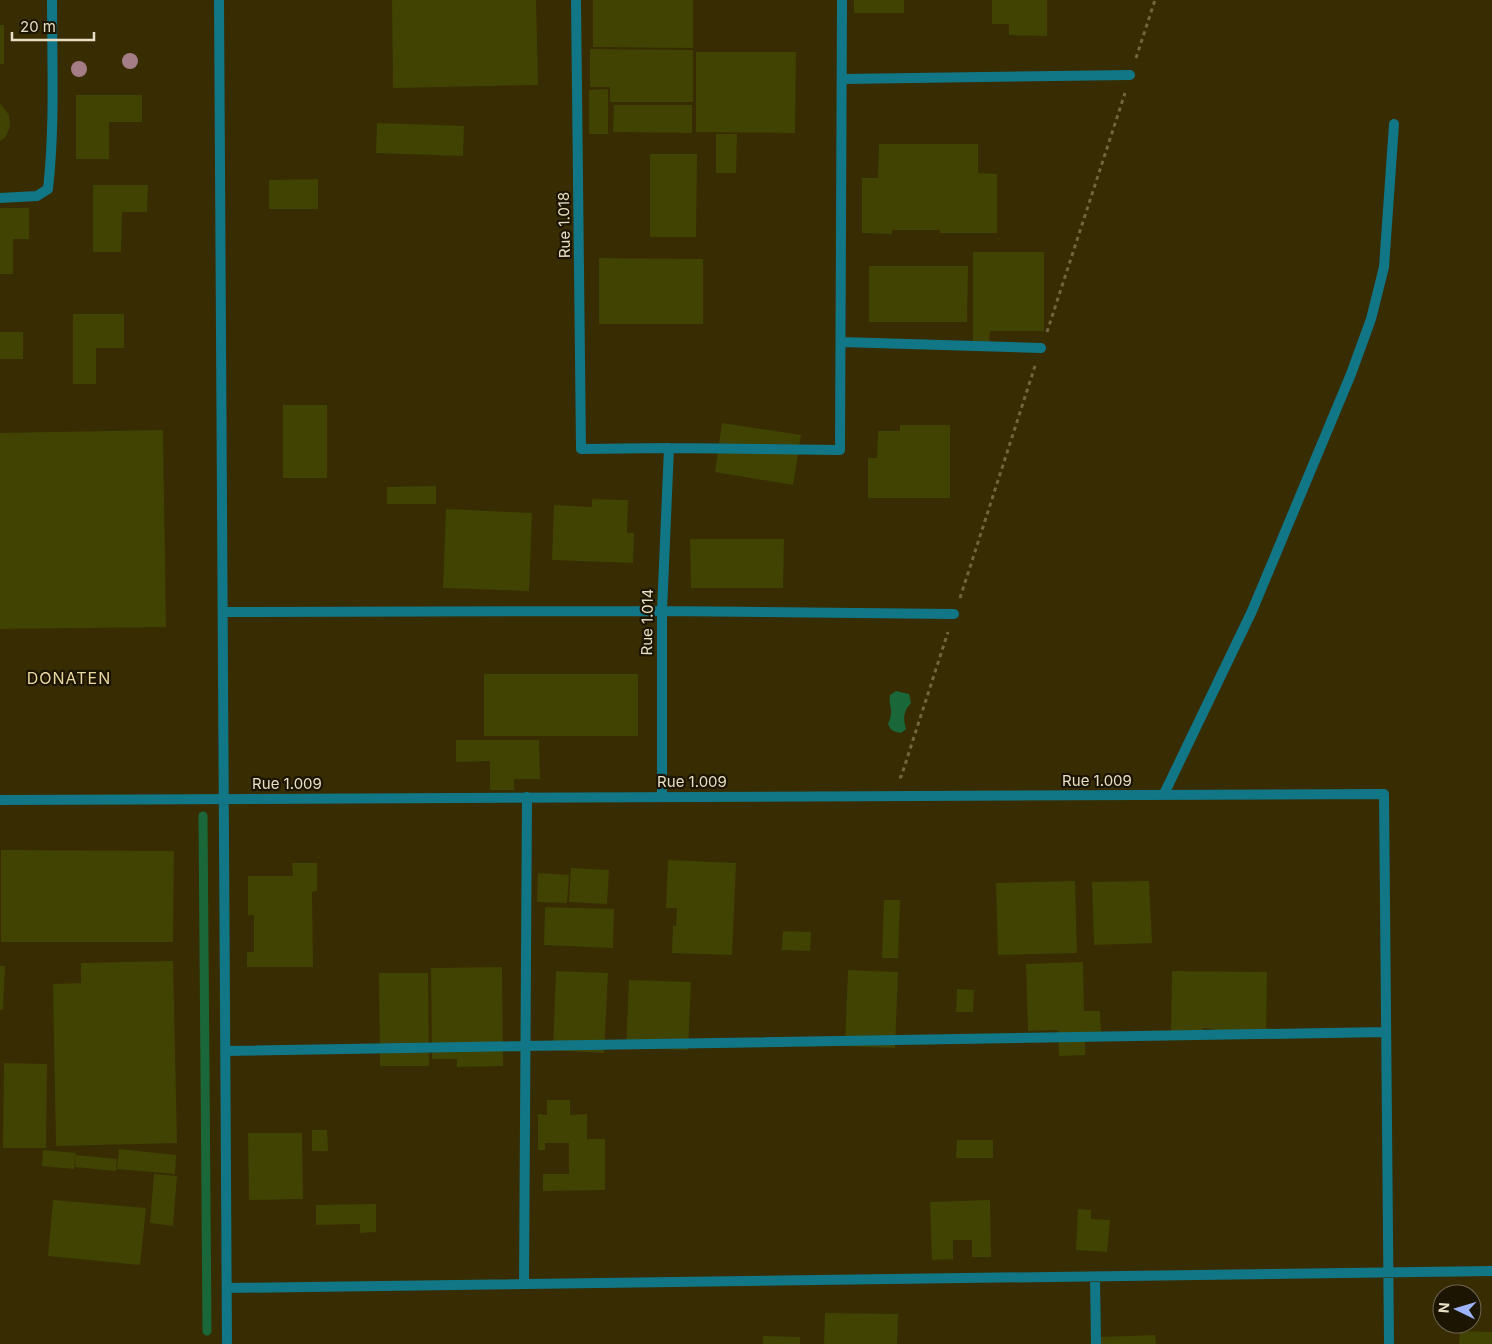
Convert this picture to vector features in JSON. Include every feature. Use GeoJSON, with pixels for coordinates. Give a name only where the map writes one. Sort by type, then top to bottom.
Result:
{"type":"FeatureCollection","features":[{"type":"Feature","properties":{"kind":"street"},"geometry":{"type":"LineString","coordinates":[[0,198],[37,196],[48,189],[51,166],[52,0]]}},
{"type":"Feature","properties":{"kind":"street"},"geometry":{"type":"LineString","coordinates":[[219,0],[227,1344]]}},
{"type":"Feature","properties":{"kind":"street","name":"Rue 1.018"},"geometry":{"type":"LineString","coordinates":[[576,0],[581,449],[669,448]]}},
{"type":"Feature","properties":{"kind":"street"},"geometry":{"type":"LineString","coordinates":[[669,448],[840,450],[842,0]]}},
{"type":"Feature","properties":{"kind":"street"},"geometry":{"type":"LineString","coordinates":[[842,79],[1130,75]]}},
{"type":"Feature","properties":{"kind":"street"},"geometry":{"type":"LineString","coordinates":[[1164,794],[1252,611],[1351,374],[1371,319],[1384,267],[1394,124]]}},
{"type":"Feature","properties":{"kind":"street"},"geometry":{"type":"LineString","coordinates":[[841,342],[1041,348]]}},
{"type":"Feature","properties":{"kind":"street","name":"Rue 1.014"},"geometry":{"type":"LineString","coordinates":[[662,796],[662,611],[669,448]]}},
{"type":"Feature","properties":{"kind":"street"},"geometry":{"type":"LineString","coordinates":[[222,612],[662,611],[954,614]]}},
{"type":"Feature","properties":{"kind":"street","name":"Rue 1.009"},"geometry":{"type":"LineString","coordinates":[[0,800],[527,796],[1384,794],[1386,1032]]}},
{"type":"Feature","properties":{"kind":"street"},"geometry":{"type":"LineString","coordinates":[[524,1284],[527,796]]}},
{"type":"Feature","properties":{"kind":"street"},"geometry":{"type":"LineString","coordinates":[[225,1050],[1386,1032],[1389,1344]]}},
{"type":"Feature","properties":{"kind":"street"},"geometry":{"type":"LineString","coordinates":[[227,1288],[1492,1271]]}},
{"type":"Feature","properties":{"kind":"street"},"geometry":{"type":"LineString","coordinates":[[1095,1277],[1096,1344]]}},
{"type":"Feature","properties":{"kind":"path"},"geometry":{"type":"LineString","coordinates":[[892,777],[902,776],[1155,0]]}},
{"type":"Feature","properties":{"kind":"shaded area"},"geometry":{"type":"Polygon","coordinates":[[[896,691],[909,694],[911,703],[904,715],[906,729],[901,733],[893,731],[888,724],[891,715],[890,695],[896,691]]]}},
{"type":"Feature","properties":{"kind":"building"},"geometry":{"type":"Polygon","coordinates":[[[392,0],[536,0],[538,85],[393,88],[392,0]]]}},
{"type":"Feature","properties":{"kind":"building"},"geometry":{"type":"Polygon","coordinates":[[[593,0],[693,0],[693,48],[593,47],[593,0]]]}},
{"type":"Feature","properties":{"kind":"building"},"geometry":{"type":"Polygon","coordinates":[[[854,0],[904,0],[904,13],[854,13],[854,0]]]}},
{"type":"Feature","properties":{"kind":"building"},"geometry":{"type":"Polygon","coordinates":[[[992,0],[1047,0],[1047,36],[1009,35],[1009,24],[992,24],[992,0]]]}},
{"type":"Feature","properties":{"kind":"building"},"geometry":{"type":"Polygon","coordinates":[[[0,25],[4,25],[4,64],[0,64],[0,25]]]}},
{"type":"Feature","properties":{"kind":"building"},"geometry":{"type":"Polygon","coordinates":[[[590,49],[693,50],[693,102],[610,102],[610,87],[590,87],[590,49]]]}},
{"type":"Feature","properties":{"kind":"building"},"geometry":{"type":"Polygon","coordinates":[[[696,52],[796,52],[795,133],[696,132],[696,52]]]}},
{"type":"Feature","properties":{"kind":"building"},"geometry":{"type":"Polygon","coordinates":[[[608,89],[608,134],[589,134],[589,90],[608,89]]]}},
{"type":"Feature","properties":{"kind":"building"},"geometry":{"type":"Polygon","coordinates":[[[76,95],[142,95],[142,122],[109,122],[109,159],[76,159],[76,95]]]}},
{"type":"Feature","properties":{"kind":"building"},"geometry":{"type":"Polygon","coordinates":[[[0,103],[9,115],[10,127],[5,138],[0,141],[0,103]]]}},
{"type":"Feature","properties":{"kind":"building"},"geometry":{"type":"Polygon","coordinates":[[[614,105],[692,105],[692,133],[613,132],[614,105]]]}},
{"type":"Feature","properties":{"kind":"building"},"geometry":{"type":"Polygon","coordinates":[[[377,123],[464,126],[463,156],[376,153],[377,123]]]}},
{"type":"Feature","properties":{"kind":"building"},"geometry":{"type":"Polygon","coordinates":[[[716,134],[737,134],[736,173],[716,173],[716,134]]]}},
{"type":"Feature","properties":{"kind":"building"},"geometry":{"type":"Polygon","coordinates":[[[879,144],[978,144],[978,173],[997,174],[997,233],[940,233],[940,230],[892,230],[892,234],[862,233],[862,178],[878,178],[879,144]]]}},
{"type":"Feature","properties":{"kind":"building"},"geometry":{"type":"Polygon","coordinates":[[[650,154],[697,154],[696,237],[650,237],[650,154]]]}},
{"type":"Feature","properties":{"kind":"building"},"geometry":{"type":"Polygon","coordinates":[[[318,179],[318,209],[269,209],[269,180],[318,179]]]}},
{"type":"Feature","properties":{"kind":"building"},"geometry":{"type":"Polygon","coordinates":[[[93,185],[148,185],[147,212],[122,212],[121,252],[93,252],[93,185]]]}},
{"type":"Feature","properties":{"kind":"building"},"geometry":{"type":"Polygon","coordinates":[[[0,208],[29,208],[29,239],[13,239],[13,274],[0,274],[0,208]]]}},
{"type":"Feature","properties":{"kind":"building"},"geometry":{"type":"Polygon","coordinates":[[[973,252],[1044,252],[1044,331],[990,331],[989,349],[973,349],[973,252]]]}},
{"type":"Feature","properties":{"kind":"building"},"geometry":{"type":"Polygon","coordinates":[[[599,258],[703,259],[703,324],[599,324],[599,258]]]}},
{"type":"Feature","properties":{"kind":"building"},"geometry":{"type":"Polygon","coordinates":[[[869,266],[968,266],[967,322],[869,322],[869,266]]]}},
{"type":"Feature","properties":{"kind":"building"},"geometry":{"type":"Polygon","coordinates":[[[73,314],[124,314],[124,348],[96,348],[96,384],[73,384],[73,314]]]}},
{"type":"Feature","properties":{"kind":"building"},"geometry":{"type":"Polygon","coordinates":[[[0,332],[23,332],[23,359],[0,359],[0,332]]]}},
{"type":"Feature","properties":{"kind":"building"},"geometry":{"type":"Polygon","coordinates":[[[283,405],[327,405],[327,478],[283,478],[283,405]]]}},
{"type":"Feature","properties":{"kind":"building"},"geometry":{"type":"Polygon","coordinates":[[[722,423],[801,435],[793,485],[715,472],[722,423]]]}},
{"type":"Feature","properties":{"kind":"building"},"geometry":{"type":"Polygon","coordinates":[[[900,425],[950,425],[950,498],[868,498],[868,458],[877,458],[878,431],[900,431],[900,425]]]}},
{"type":"Feature","properties":{"kind":"building"},"geometry":{"type":"Polygon","coordinates":[[[163,430],[166,627],[0,629],[0,433],[163,430]]]}},
{"type":"Feature","properties":{"kind":"building"},"geometry":{"type":"Polygon","coordinates":[[[436,486],[436,504],[387,504],[387,487],[436,486]]]}},
{"type":"Feature","properties":{"kind":"building"},"geometry":{"type":"Polygon","coordinates":[[[592,499],[628,500],[627,533],[634,533],[633,563],[552,560],[554,505],[592,507],[592,499]]]}},
{"type":"Feature","properties":{"kind":"building"},"geometry":{"type":"Polygon","coordinates":[[[446,509],[532,513],[529,591],[443,588],[446,509]]]}},
{"type":"Feature","properties":{"kind":"building"},"geometry":{"type":"Polygon","coordinates":[[[690,539],[784,539],[783,588],[691,588],[690,539]]]}},
{"type":"Feature","properties":{"kind":"building"},"geometry":{"type":"Polygon","coordinates":[[[484,674],[638,674],[638,736],[484,736],[484,674]]]}},
{"type":"Feature","properties":{"kind":"building"},"geometry":{"type":"Polygon","coordinates":[[[456,740],[539,740],[540,779],[514,779],[514,790],[490,790],[490,761],[456,762],[456,740]]]}},
{"type":"Feature","properties":{"kind":"building"},"geometry":{"type":"Polygon","coordinates":[[[1,850],[174,851],[173,942],[1,942],[1,850]]]}},
{"type":"Feature","properties":{"kind":"building"},"geometry":{"type":"Polygon","coordinates":[[[668,860],[736,863],[732,955],[672,953],[673,926],[676,926],[677,908],[666,908],[668,860]]]}},
{"type":"Feature","properties":{"kind":"building"},"geometry":{"type":"Polygon","coordinates":[[[292,863],[317,863],[317,891],[312,892],[313,967],[247,967],[247,952],[254,952],[254,915],[248,915],[248,876],[293,876],[292,863]]]}},
{"type":"Feature","properties":{"kind":"building"},"geometry":{"type":"Polygon","coordinates":[[[571,868],[609,870],[607,904],[569,902],[571,868]]]}},
{"type":"Feature","properties":{"kind":"building"},"geometry":{"type":"Polygon","coordinates":[[[538,873],[569,875],[567,903],[537,902],[538,873]]]}},
{"type":"Feature","properties":{"kind":"building"},"geometry":{"type":"Polygon","coordinates":[[[1075,881],[1077,953],[998,955],[996,883],[1075,881]]]}},
{"type":"Feature","properties":{"kind":"building"},"geometry":{"type":"Polygon","coordinates":[[[1149,881],[1152,943],[1094,945],[1092,882],[1149,881]]]}},
{"type":"Feature","properties":{"kind":"building"},"geometry":{"type":"Polygon","coordinates":[[[884,900],[900,900],[898,958],[882,958],[884,900]]]}},
{"type":"Feature","properties":{"kind":"building"},"geometry":{"type":"Polygon","coordinates":[[[545,907],[614,909],[613,948],[544,945],[545,907]]]}},
{"type":"Feature","properties":{"kind":"building"},"geometry":{"type":"Polygon","coordinates":[[[783,931],[811,932],[810,951],[782,950],[783,931]]]}},
{"type":"Feature","properties":{"kind":"building"},"geometry":{"type":"Polygon","coordinates":[[[173,961],[177,1143],[56,1146],[53,984],[81,983],[81,963],[173,961]]]}},
{"type":"Feature","properties":{"kind":"building"},"geometry":{"type":"Polygon","coordinates":[[[1083,962],[1084,1011],[1100,1011],[1101,1034],[1085,1034],[1085,1055],[1059,1056],[1058,1030],[1028,1031],[1026,964],[1083,962]]]}},
{"type":"Feature","properties":{"kind":"building"},"geometry":{"type":"Polygon","coordinates":[[[0,966],[5,966],[3,1010],[0,1009],[0,966]]]}},
{"type":"Feature","properties":{"kind":"building"},"geometry":{"type":"Polygon","coordinates":[[[502,967],[503,1066],[457,1067],[457,1059],[432,1059],[431,968],[502,967]]]}},
{"type":"Feature","properties":{"kind":"building"},"geometry":{"type":"Polygon","coordinates":[[[848,970],[898,972],[895,1048],[845,1046],[848,970]]]}},
{"type":"Feature","properties":{"kind":"building"},"geometry":{"type":"Polygon","coordinates":[[[556,971],[608,973],[604,1053],[553,1050],[556,971]]]}},
{"type":"Feature","properties":{"kind":"building"},"geometry":{"type":"Polygon","coordinates":[[[1172,971],[1267,972],[1266,1038],[1214,1037],[1214,1029],[1203,1028],[1203,1037],[1171,1037],[1172,971]]]}},
{"type":"Feature","properties":{"kind":"building"},"geometry":{"type":"Polygon","coordinates":[[[379,973],[428,973],[429,1066],[380,1066],[379,973]]]}},
{"type":"Feature","properties":{"kind":"building"},"geometry":{"type":"Polygon","coordinates":[[[629,980],[691,982],[688,1050],[626,1048],[629,980]]]}},
{"type":"Feature","properties":{"kind":"building"},"geometry":{"type":"Polygon","coordinates":[[[957,989],[974,990],[973,1012],[956,1012],[957,989]]]}},
{"type":"Feature","properties":{"kind":"building"},"geometry":{"type":"Polygon","coordinates":[[[4,1063],[47,1064],[46,1148],[3,1148],[4,1063]]]}},
{"type":"Feature","properties":{"kind":"building"},"geometry":{"type":"Polygon","coordinates":[[[547,1100],[570,1100],[570,1115],[587,1114],[587,1139],[605,1139],[605,1190],[543,1191],[543,1174],[569,1174],[569,1143],[545,1143],[545,1150],[538,1150],[538,1114],[547,1115],[547,1100]]]}},
{"type":"Feature","properties":{"kind":"building"},"geometry":{"type":"Polygon","coordinates":[[[312,1130],[327,1130],[328,1151],[312,1151],[312,1130]]]}},
{"type":"Feature","properties":{"kind":"building"},"geometry":{"type":"Polygon","coordinates":[[[248,1133],[302,1133],[303,1199],[249,1200],[248,1133]]]}},
{"type":"Feature","properties":{"kind":"building"},"geometry":{"type":"Polygon","coordinates":[[[957,1140],[993,1140],[993,1158],[956,1158],[957,1140]]]}},
{"type":"Feature","properties":{"kind":"building"},"geometry":{"type":"Polygon","coordinates":[[[119,1149],[176,1155],[175,1174],[117,1169],[119,1149]]]}},
{"type":"Feature","properties":{"kind":"building"},"geometry":{"type":"Polygon","coordinates":[[[43,1150],[76,1153],[74,1169],[42,1166],[43,1150]]]}},
{"type":"Feature","properties":{"kind":"building"},"geometry":{"type":"Polygon","coordinates":[[[76,1155],[117,1159],[116,1171],[75,1167],[76,1155]]]}},
{"type":"Feature","properties":{"kind":"building"},"geometry":{"type":"Polygon","coordinates":[[[154,1174],[177,1176],[173,1226],[150,1223],[154,1174]]]}},
{"type":"Feature","properties":{"kind":"building"},"geometry":{"type":"Polygon","coordinates":[[[53,1200],[146,1208],[140,1265],[48,1256],[53,1200]]]}},
{"type":"Feature","properties":{"kind":"building"},"geometry":{"type":"Polygon","coordinates":[[[990,1200],[991,1257],[972,1257],[972,1240],[953,1240],[953,1259],[932,1260],[930,1202],[990,1200]]]}},
{"type":"Feature","properties":{"kind":"building"},"geometry":{"type":"Polygon","coordinates":[[[376,1204],[376,1232],[360,1233],[360,1224],[316,1225],[316,1205],[376,1204]]]}},
{"type":"Feature","properties":{"kind":"building"},"geometry":{"type":"Polygon","coordinates":[[[1078,1209],[1091,1210],[1091,1219],[1110,1220],[1107,1252],[1076,1250],[1078,1209]]]}},
{"type":"Feature","properties":{"kind":"building"},"geometry":{"type":"Polygon","coordinates":[[[825,1313],[898,1314],[897,1344],[824,1344],[825,1313]]]}},
{"type":"Feature","properties":{"kind":"building"},"geometry":{"type":"Polygon","coordinates":[[[1492,1332],[1492,1344],[1459,1344],[1460,1334],[1492,1332]]]}},
{"type":"Feature","properties":{"kind":"building"},"geometry":{"type":"Polygon","coordinates":[[[1155,1335],[1156,1344],[1101,1344],[1100,1337],[1155,1335]]]}},
{"type":"Feature","properties":{"kind":"building"},"geometry":{"type":"Polygon","coordinates":[[[763,1336],[800,1337],[800,1344],[763,1344],[763,1336]]]}},
{"type":"Feature","properties":{"kind":"waterway"},"geometry":{"type":"LineString","coordinates":[[203,816],[207,1331]]}},
{"type":"Feature","properties":{"kind":"district","name":"DONATEN"},"geometry":{"type":"Point","coordinates":[69,678]}}]}
